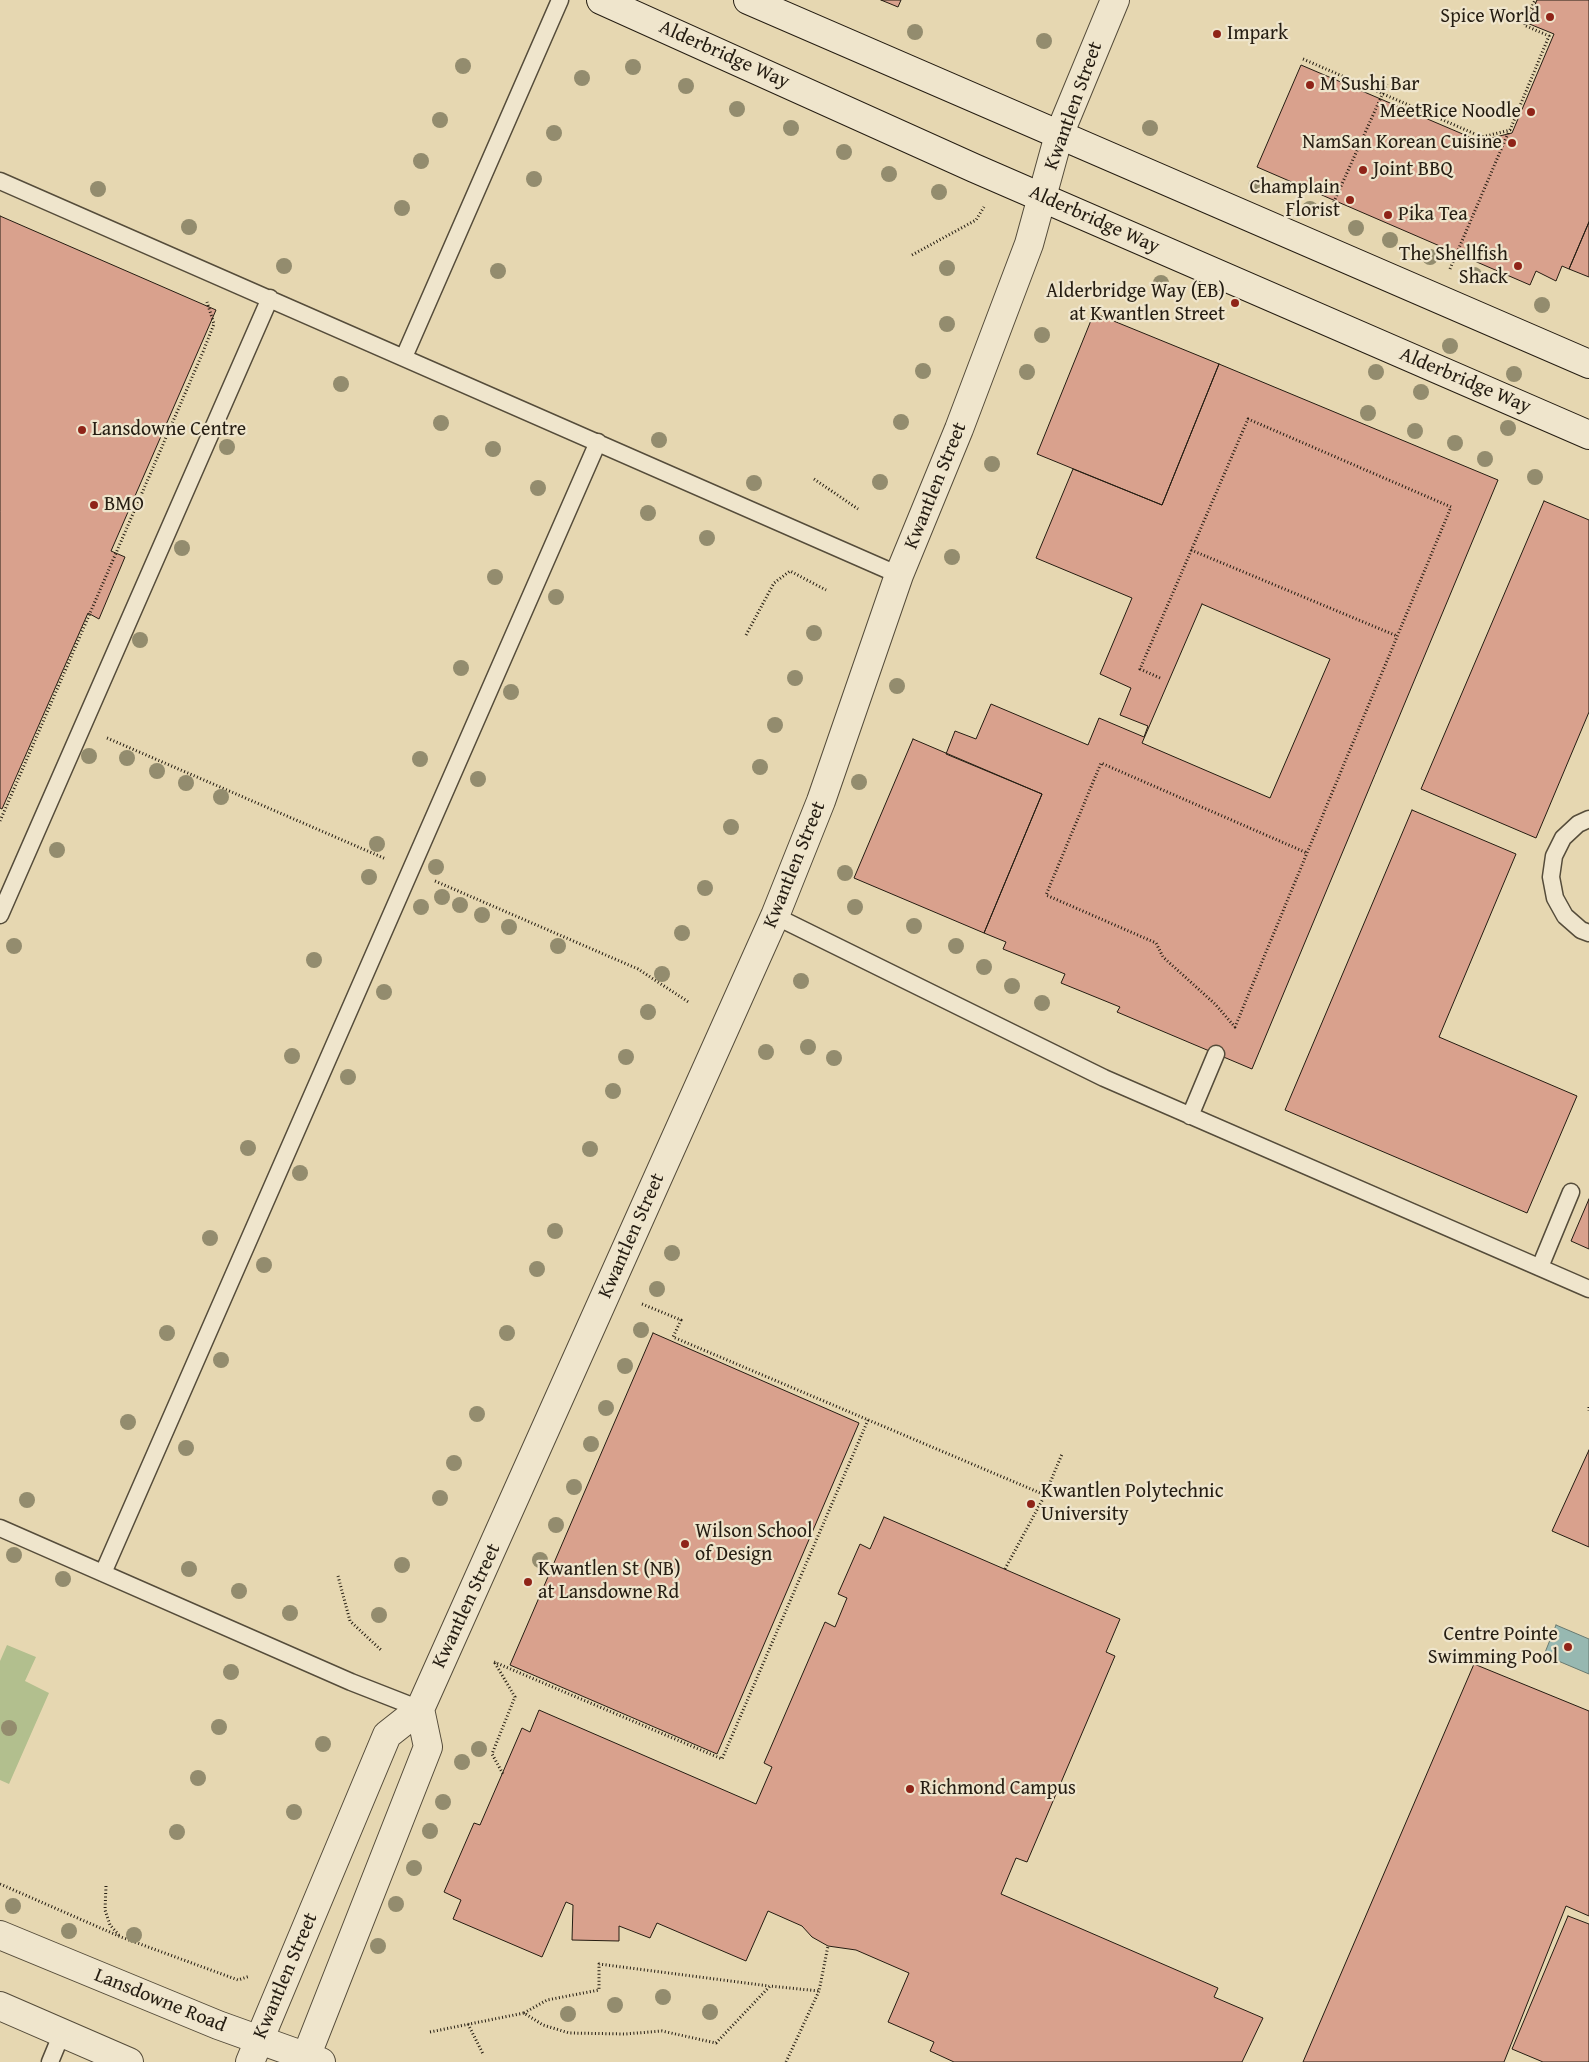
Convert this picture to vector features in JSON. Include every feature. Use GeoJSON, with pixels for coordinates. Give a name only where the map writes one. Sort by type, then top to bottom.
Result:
{"type":"FeatureCollection","features":[{"type":"Feature","properties":{"kind":"street","name":"Alderbridge Way"},"geometry":{"type":"LineString","coordinates":[[601,0],[1042,198],[1589,435]]}},
{"type":"Feature","properties":{"kind":"street"},"geometry":{"type":"LineString","coordinates":[[748,0],[1589,364]]}},
{"type":"Feature","properties":{"kind":"street","name":"Kwantlen Street"},"geometry":{"type":"LineString","coordinates":[[254,2051],[387,1735],[420,1709],[775,916],[821,801],[899,575],[959,429],[1035,226],[1059,135],[1115,0]]}},
{"type":"Feature","properties":{"kind":"street"},"geometry":{"type":"LineString","coordinates":[[311,2060],[428,1747],[420,1709]]}},
{"type":"Feature","properties":{"kind":"street","name":"Lansdowne Road"},"geometry":{"type":"LineString","coordinates":[[0,1935],[218,2026],[254,2051],[311,2060]]}},
{"type":"Feature","properties":{"kind":"street"},"geometry":{"type":"LineString","coordinates":[[0,2006],[128,2062]]}},
{"type":"Feature","properties":{"kind":"lane"},"geometry":{"type":"LineString","coordinates":[[404,357],[560,0]]}},
{"type":"Feature","properties":{"kind":"lane"},"geometry":{"type":"LineString","coordinates":[[0,180],[899,575]]}},
{"type":"Feature","properties":{"kind":"lane"},"geometry":{"type":"LineString","coordinates":[[0,914],[6,883],[270,298]]}},
{"type":"Feature","properties":{"kind":"lane"},"geometry":{"type":"LineString","coordinates":[[103,1573],[598,442]]}},
{"type":"Feature","properties":{"kind":"lane"},"geometry":{"type":"LineString","coordinates":[[1589,819],[1578,824],[1564,838],[1554,856],[1551,877],[1554,898],[1565,916],[1581,930],[1589,933]]}},
{"type":"Feature","properties":{"kind":"lane"},"geometry":{"type":"LineString","coordinates":[[775,916],[1104,1078],[1589,1289]]}},
{"type":"Feature","properties":{"kind":"lane"},"geometry":{"type":"LineString","coordinates":[[1190,1116],[1216,1054]]}},
{"type":"Feature","properties":{"kind":"lane"},"geometry":{"type":"LineString","coordinates":[[1540,1267],[1571,1192]]}},
{"type":"Feature","properties":{"kind":"lane"},"geometry":{"type":"LineString","coordinates":[[0,1528],[351,1682],[420,1709]]}},
{"type":"Feature","properties":{"kind":"lane"},"geometry":{"type":"LineString","coordinates":[[50,2062],[62,2033]]}},
{"type":"Feature","properties":{"kind":"path"},"geometry":{"type":"LineString","coordinates":[[1450,269],[1549,36],[1524,25],[1535,0]]}},
{"type":"Feature","properties":{"kind":"path"},"geometry":{"type":"LineString","coordinates":[[1303,59],[1482,138],[1510,130]]}},
{"type":"Feature","properties":{"kind":"path"},"geometry":{"type":"LineString","coordinates":[[1328,216],[1387,84]]}},
{"type":"Feature","properties":{"kind":"path"},"geometry":{"type":"LineString","coordinates":[[912,255],[976,220],[987,202]]}},
{"type":"Feature","properties":{"kind":"path"},"geometry":{"type":"LineString","coordinates":[[0,821],[214,324],[209,303],[203,300]]}},
{"type":"Feature","properties":{"kind":"path"},"geometry":{"type":"LineString","coordinates":[[1160,678],[1140,669],[1248,419],[1451,507],[1397,636],[1308,853],[1236,1027],[1215,1004],[1163,957],[1156,943],[1046,895],[1101,763],[1308,853]]}},
{"type":"Feature","properties":{"kind":"path"},"geometry":{"type":"LineString","coordinates":[[814,478],[858,509]]}},
{"type":"Feature","properties":{"kind":"path"},"geometry":{"type":"LineString","coordinates":[[1191,550],[1397,636]]}},
{"type":"Feature","properties":{"kind":"path"},"geometry":{"type":"LineString","coordinates":[[746,635],[774,583],[790,571],[826,590]]}},
{"type":"Feature","properties":{"kind":"path"},"geometry":{"type":"LineString","coordinates":[[642,1304],[681,1320],[673,1337],[1045,1495]]}},
{"type":"Feature","properties":{"kind":"path"},"geometry":{"type":"LineString","coordinates":[[503,1774],[492,1754],[515,1697],[494,1662],[722,1759],[868,1420]]}},
{"type":"Feature","properties":{"kind":"path"},"geometry":{"type":"LineString","coordinates":[[1005,1569],[1045,1495],[1062,1454]]}},
{"type":"Feature","properties":{"kind":"path"},"geometry":{"type":"LineString","coordinates":[[338,1576],[350,1621],[381,1650]]}},
{"type":"Feature","properties":{"kind":"path"},"geometry":{"type":"LineString","coordinates":[[0,1884],[121,1938],[238,1980],[256,1975]]}},
{"type":"Feature","properties":{"kind":"path"},"geometry":{"type":"LineString","coordinates":[[106,1886],[105,1910],[110,1926],[121,1938]]}},
{"type":"Feature","properties":{"kind":"path"},"geometry":{"type":"LineString","coordinates":[[786,2062],[819,1991],[828,1946]]}},
{"type":"Feature","properties":{"kind":"path"},"geometry":{"type":"LineString","coordinates":[[430,2032],[524,2013],[547,2000],[599,1990],[599,1964],[819,1991]]}},
{"type":"Feature","properties":{"kind":"path"},"geometry":{"type":"LineString","coordinates":[[524,2013],[542,2024],[569,2033],[625,2034],[662,2031],[716,2043],[770,1986]]}},
{"type":"Feature","properties":{"kind":"path"},"geometry":{"type":"LineString","coordinates":[[468,2024],[483,2054]]}},
{"type":"Feature","properties":{"kind":"green space"},"geometry":{"type":"Polygon","coordinates":[[[7,1645],[36,1657],[25,1681],[49,1693],[9,1784],[0,1780],[0,1661],[7,1645]]]}},
{"type":"Feature","properties":{"kind":"water","name":"Centre Pointe Swimming Pool"},"geometry":{"type":"Polygon","coordinates":[[[1556,1625],[1589,1639],[1589,1674],[1544,1655],[1556,1625]]]}},
{"type":"Feature","properties":{"kind":"building"},"geometry":{"type":"Polygon","coordinates":[[[881,0],[901,0],[898,7],[881,0]]]}},
{"type":"Feature","properties":{"kind":"building"},"geometry":{"type":"Polygon","coordinates":[[[1537,0],[1589,0],[1589,222],[1569,269],[1562,266],[1556,281],[1536,271],[1530,285],[1257,167],[1301,65],[1479,141],[1512,133],[1554,34],[1527,23],[1537,0]]]}},
{"type":"Feature","properties":{"kind":"building","name":"Lansdowne Centre"},"geometry":{"type":"Polygon","coordinates":[[[0,216],[216,310],[111,551],[125,557],[99,619],[88,613],[2,809],[0,808],[0,216]]]}},
{"type":"Feature","properties":{"kind":"building"},"geometry":{"type":"Polygon","coordinates":[[[1589,222],[1589,277],[1569,269],[1589,222]]]}},
{"type":"Feature","properties":{"kind":"building"},"geometry":{"type":"Polygon","coordinates":[[[1094,313],[1219,364],[1162,505],[1037,454],[1094,313]]]}},
{"type":"Feature","properties":{"kind":"building"},"geometry":{"type":"Polygon","coordinates":[[[1219,364],[1498,480],[1252,1069],[1117,1012],[1120,1007],[1061,983],[1065,974],[1003,949],[1006,942],[984,933],[1042,794],[946,754],[955,731],[976,739],[991,704],[1088,745],[1099,718],[1144,737],[1148,726],[1120,715],[1131,688],[1100,674],[1132,598],[1036,558],[1073,469],[1162,505],[1219,364]]]}},
{"type":"Feature","properties":{"kind":"building"},"geometry":{"type":"Polygon","coordinates":[[[1544,501],[1589,520],[1589,712],[1536,838],[1421,789],[1544,501]]]}},
{"type":"Feature","properties":{"kind":"building"},"geometry":{"type":"Polygon","coordinates":[[[1202,604],[1330,659],[1270,798],[1142,743],[1202,604]]]}},
{"type":"Feature","properties":{"kind":"building"},"geometry":{"type":"Polygon","coordinates":[[[913,739],[1042,794],[984,933],[854,878],[913,739]]]}},
{"type":"Feature","properties":{"kind":"building"},"geometry":{"type":"Polygon","coordinates":[[[1412,810],[1516,854],[1439,1037],[1577,1096],[1527,1213],[1285,1110],[1412,810]]]}},
{"type":"Feature","properties":{"kind":"building"},"geometry":{"type":"Polygon","coordinates":[[[1589,1199],[1589,1249],[1571,1241],[1589,1199]]]}},
{"type":"Feature","properties":{"kind":"building","name":"Wilson School of Design"},"geometry":{"type":"Polygon","coordinates":[[[653,1333],[859,1423],[717,1754],[510,1665],[653,1333]]]}},
{"type":"Feature","properties":{"kind":"building"},"geometry":{"type":"Polygon","coordinates":[[[1589,1450],[1589,1547],[1552,1531],[1589,1450]]]}},
{"type":"Feature","properties":{"kind":"building","name":"Richmond Campus"},"geometry":{"type":"Polygon","coordinates":[[[884,1517],[1120,1619],[1106,1652],[1115,1656],[1027,1862],[1016,1858],[1001,1894],[1218,1988],[1214,1997],[1263,2018],[1242,2062],[954,2062],[930,2051],[934,2042],[888,2022],[909,1973],[856,1950],[828,1946],[812,1937],[802,1926],[768,1911],[746,1961],[657,1923],[650,1938],[619,1926],[619,1941],[572,1940],[573,1905],[566,1902],[542,1957],[453,1919],[461,1900],[444,1892],[474,1823],[480,1825],[522,1728],[530,1732],[539,1710],[756,1804],[772,1767],[764,1763],[825,1622],[835,1627],[847,1598],[838,1594],[860,1544],[870,1549],[884,1517]]]}},
{"type":"Feature","properties":{"kind":"building"},"geometry":{"type":"Polygon","coordinates":[[[1474,1664],[1589,1711],[1589,1916],[1566,1906],[1504,2062],[1303,2062],[1474,1664]]]}},
{"type":"Feature","properties":{"kind":"building"},"geometry":{"type":"Polygon","coordinates":[[[1568,1916],[1589,1924],[1589,2062],[1543,2062],[1512,2049],[1568,1916]]]}},
{"type":"Feature","properties":{"kind":"place","name":"Spice World"},"geometry":{"type":"Point","coordinates":[1550,17]}},
{"type":"Feature","properties":{"kind":"place","name":"Impark"},"geometry":{"type":"Point","coordinates":[1217,34]}},
{"type":"Feature","properties":{"kind":"place","name":"M Sushi Bar"},"geometry":{"type":"Point","coordinates":[1310,85]}},
{"type":"Feature","properties":{"kind":"place","name":"MeetRice Noodle"},"geometry":{"type":"Point","coordinates":[1531,112]}},
{"type":"Feature","properties":{"kind":"place","name":"NamSan Korean Cuisine"},"geometry":{"type":"Point","coordinates":[1512,143]}},
{"type":"Feature","properties":{"kind":"place","name":"Joint BBQ"},"geometry":{"type":"Point","coordinates":[1363,170]}},
{"type":"Feature","properties":{"kind":"place","name":"Champlain Florist"},"geometry":{"type":"Point","coordinates":[1350,200]}},
{"type":"Feature","properties":{"kind":"place","name":"Pika Tea"},"geometry":{"type":"Point","coordinates":[1388,215]}},
{"type":"Feature","properties":{"kind":"place","name":"The Shellfish Shack"},"geometry":{"type":"Point","coordinates":[1518,266]}},
{"type":"Feature","properties":{"kind":"place","name":"Alderbridge Way (EB) at Kwantlen Street"},"geometry":{"type":"Point","coordinates":[1235,303]}},
{"type":"Feature","properties":{"kind":"place","name":"Lansdowne Centre"},"geometry":{"type":"Point","coordinates":[82,430]}},
{"type":"Feature","properties":{"kind":"place","name":"BMO"},"geometry":{"type":"Point","coordinates":[94,505]}},
{"type":"Feature","properties":{"kind":"place","name":"Kwantlen Polytechnic University"},"geometry":{"type":"Point","coordinates":[1031,1504]}},
{"type":"Feature","properties":{"kind":"place","name":"Wilson School of Design"},"geometry":{"type":"Point","coordinates":[685,1544]}},
{"type":"Feature","properties":{"kind":"place","name":"Kwantlen St (NB) at Lansdowne Rd"},"geometry":{"type":"Point","coordinates":[528,1582]}},
{"type":"Feature","properties":{"kind":"place","name":"Centre Pointe Swimming Pool"},"geometry":{"type":"Point","coordinates":[1568,1647]}},
{"type":"Feature","properties":{"kind":"place","name":"Richmond Campus"},"geometry":{"type":"Point","coordinates":[910,1789]}}]}
